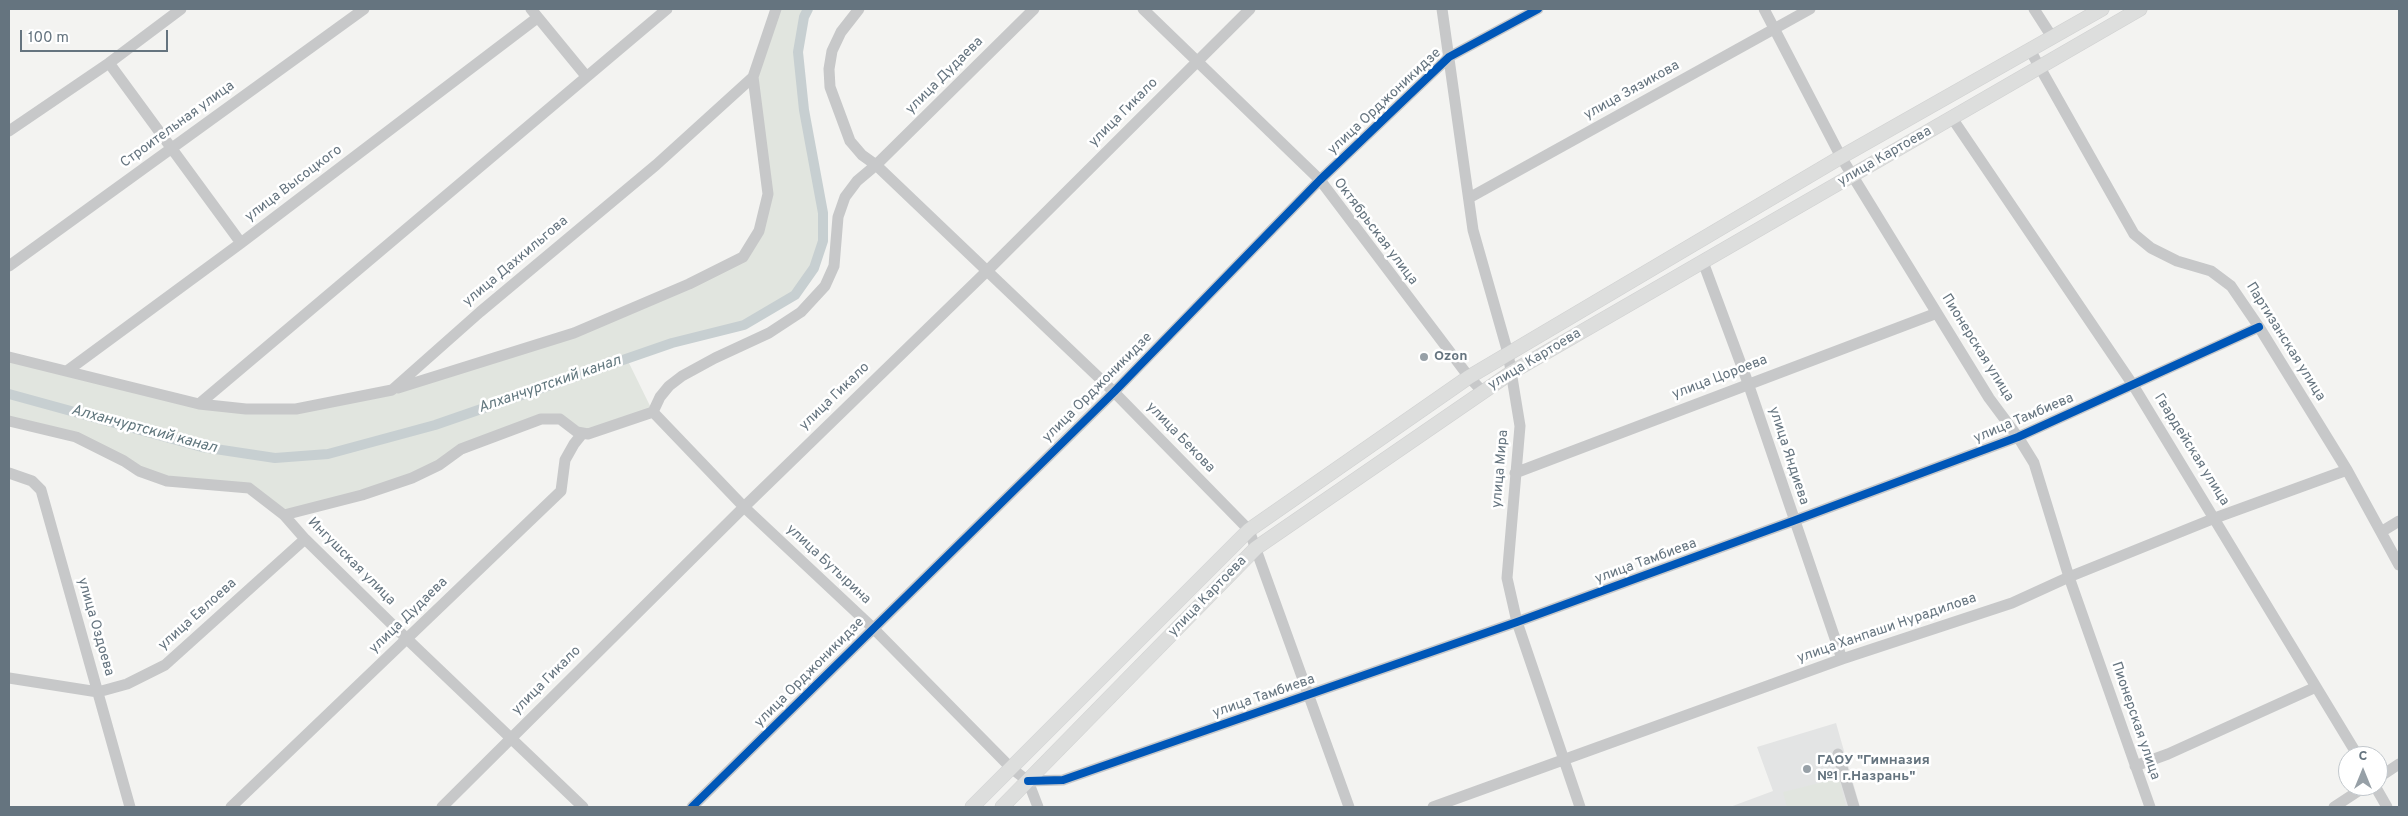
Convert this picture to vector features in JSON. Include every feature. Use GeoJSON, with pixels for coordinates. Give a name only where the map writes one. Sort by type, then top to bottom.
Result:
{"type":"FeatureCollection","features":[{"type":"Feature","properties":{"kind":"main road","name":"улица Картоева"},"geometry":{"type":"LineString","coordinates":[[972,807],[1249,530],[1469,377],[1508,353],[1841,157],[2102,9]]}},
{"type":"Feature","properties":{"kind":"main road","name":"улица Картоева"},"geometry":{"type":"LineString","coordinates":[[1002,807],[1256,548],[1512,372],[2140,9]]}},
{"type":"Feature","properties":{"kind":"street"},"geometry":{"type":"LineString","coordinates":[[9,132],[109,64],[181,9]]}},
{"type":"Feature","properties":{"kind":"street","name":"Строительная улица"},"geometry":{"type":"LineString","coordinates":[[9,266],[364,9]]}},
{"type":"Feature","properties":{"kind":"street"},"geometry":{"type":"LineString","coordinates":[[199,404],[586,76],[668,9]]}},
{"type":"Feature","properties":{"kind":"street","name":"улица Дахкильгова"},"geometry":{"type":"LineString","coordinates":[[392,390],[480,312],[656,165],[753,77],[776,9]]}},
{"type":"Feature","properties":{"kind":"street","name":"улица Бекова"},"geometry":{"type":"LineString","coordinates":[[859,9],[841,32],[832,51],[830,87],[850,141],[862,155],[876,165],[988,270],[1114,392],[1249,530],[1349,807]]}},
{"type":"Feature","properties":{"kind":"street","name":"улица Дудаева"},"geometry":{"type":"LineString","coordinates":[[653,412],[665,391],[682,376],[715,358],[769,334],[801,312],[825,286],[834,266],[838,217],[845,197],[858,181],[1034,9]]}},
{"type":"Feature","properties":{"kind":"street","name":"Октябрьская улица"},"geometry":{"type":"LineString","coordinates":[[1143,9],[1320,180],[1469,377],[1483,392]]}},
{"type":"Feature","properties":{"kind":"street","name":"улица Гикало"},"geometry":{"type":"LineString","coordinates":[[442,807],[744,507],[988,270],[1250,9]]}},
{"type":"Feature","properties":{"kind":"street","name":"улица Мира"},"geometry":{"type":"LineString","coordinates":[[1442,9],[1473,230],[1508,353],[1520,426],[1507,578],[1517,622],[1580,807]]}},
{"type":"Feature","properties":{"kind":"street","name":"улица Орджоникидзе"},"geometry":{"type":"LineString","coordinates":[[692,807],[1114,392],[1320,180],[1449,57],[1538,9]]}},
{"type":"Feature","properties":{"kind":"street","name":"Пионерская улица"},"geometry":{"type":"LineString","coordinates":[[1764,9],[1841,157],[1988,398],[2034,463],[2069,577],[2150,807]]}},
{"type":"Feature","properties":{"kind":"street","name":"улица Зязикова"},"geometry":{"type":"LineString","coordinates":[[1469,198],[1810,9]]}},
{"type":"Feature","properties":{"kind":"street"},"geometry":{"type":"LineString","coordinates":[[2034,9],[2052,37]]}},
{"type":"Feature","properties":{"kind":"street"},"geometry":{"type":"LineString","coordinates":[[534,13],[586,76]]}},
{"type":"Feature","properties":{"kind":"street","name":"улица Высоцкого"},"geometry":{"type":"LineString","coordinates":[[67,371],[241,243],[534,13]]}},
{"type":"Feature","properties":{"kind":"street","name":"Партизанская улица"},"geometry":{"type":"LineString","coordinates":[[2030,50],[2134,234],[2151,248],[2177,261],[2211,271],[2231,286],[2259,327],[2347,470],[2399,564]]}},
{"type":"Feature","properties":{"kind":"street"},"geometry":{"type":"LineString","coordinates":[[109,64],[241,243]]}},
{"type":"Feature","properties":{"kind":"street"},"geometry":{"type":"LineString","coordinates":[[9,357],[199,404],[246,409],[296,409],[392,390],[574,333],[689,284],[743,257],[759,231],[768,194],[753,77]]}},
{"type":"Feature","properties":{"kind":"street","name":"Гвардейская улица"},"geometry":{"type":"LineString","coordinates":[[1952,118],[2133,385],[2352,746]]}},
{"type":"Feature","properties":{"kind":"street","name":"улица Яндиева"},"geometry":{"type":"LineString","coordinates":[[1703,262],[1748,383],[1793,521],[1842,659]]}},
{"type":"Feature","properties":{"kind":"street","name":"улица Цороева"},"geometry":{"type":"LineString","coordinates":[[1515,473],[1937,312]]}},
{"type":"Feature","properties":{"kind":"street","name":"улица Тамбиева"},"geometry":{"type":"LineString","coordinates":[[1028,781],[1063,780],[1517,622],[1793,521],[2018,438],[2259,327]]}},
{"type":"Feature","properties":{"kind":"street"},"geometry":{"type":"LineString","coordinates":[[284,515],[362,495],[412,478],[439,465],[462,449],[541,419],[560,419],[582,434],[588,434],[653,412]]}},
{"type":"Feature","properties":{"kind":"street","name":"улица Бутырина"},"geometry":{"type":"LineString","coordinates":[[653,412],[744,507],[873,628],[1011,768],[1028,781]]}},
{"type":"Feature","properties":{"kind":"street","name":"Ингушская улица"},"geometry":{"type":"LineString","coordinates":[[9,421],[76,437],[124,461],[139,471],[167,481],[249,488],[284,515],[305,539],[407,639],[512,737],[583,807]]}},
{"type":"Feature","properties":{"kind":"street","name":"улица Дудаева"},"geometry":{"type":"LineString","coordinates":[[232,807],[561,491],[565,460],[582,434]]}},
{"type":"Feature","properties":{"kind":"street","name":"улица Ханпаши Нурадилова"},"geometry":{"type":"LineString","coordinates":[[1433,807],[1564,758],[1842,659],[2012,603],[2069,577],[2215,518],[2347,470]]}},
{"type":"Feature","properties":{"kind":"street","name":"улица Оздоева"},"geometry":{"type":"LineString","coordinates":[[9,473],[32,481],[41,490],[55,548],[130,807]]}},
{"type":"Feature","properties":{"kind":"street"},"geometry":{"type":"LineString","coordinates":[[2381,532],[2399,521]]}},
{"type":"Feature","properties":{"kind":"street","name":"улица Евлоева"},"geometry":{"type":"LineString","coordinates":[[98,692],[127,684],[165,665],[305,539]]}},
{"type":"Feature","properties":{"kind":"street"},"geometry":{"type":"LineString","coordinates":[[9,678],[98,692]]}},
{"type":"Feature","properties":{"kind":"street"},"geometry":{"type":"LineString","coordinates":[[2135,766],[2168,754],[2316,687]]}},
{"type":"Feature","properties":{"kind":"street"},"geometry":{"type":"LineString","coordinates":[[1838,754],[1854,807]]}},
{"type":"Feature","properties":{"kind":"street"},"geometry":{"type":"LineString","coordinates":[[2388,771],[2399,764]]}},
{"type":"Feature","properties":{"kind":"street"},"geometry":{"type":"LineString","coordinates":[[1028,781],[1038,807]]}},
{"type":"Feature","properties":{"kind":"street"},"geometry":{"type":"LineString","coordinates":[[2334,807],[2351,796]]}},
{"type":"Feature","properties":{"kind":"street"},"geometry":{"type":"LineString","coordinates":[[2381,796],[2387,807]]}},
{"type":"Feature","properties":{"kind":"shaded area"},"geometry":{"type":"Polygon","coordinates":[[[776,9],[808,9],[804,17],[798,52],[804,110],[823,213],[823,241],[814,268],[795,295],[744,325],[672,343],[627,359],[653,412],[588,434],[566,422],[541,419],[439,465],[284,515],[249,488],[167,481],[76,437],[9,421],[9,357],[199,404],[296,409],[392,390],[574,333],[743,257],[759,231],[768,194],[753,77],[776,9]]]}},
{"type":"Feature","properties":{"kind":"shaded area","name":"ГАОУ \"Гимназия №1 г.Назрань\""},"geometry":{"type":"Polygon","coordinates":[[[1836,723],[1860,807],[1730,807],[1773,791],[1757,747],[1836,723]]]}},
{"type":"Feature","properties":{"kind":"shaded area"},"geometry":{"type":"Polygon","coordinates":[[[1839,778],[1846,807],[1787,807],[1783,792],[1839,778]]]}},
{"type":"Feature","properties":{"kind":"waterway","name":"Алханчуртский канал"},"geometry":{"type":"LineString","coordinates":[[9,394],[202,447],[275,458],[328,454],[435,425],[672,343],[744,325],[795,295],[814,268],[823,241],[823,213],[804,110],[798,52],[804,17],[808,9]]}},
{"type":"Feature","properties":{"kind":"cycle path"},"geometry":{"type":"LineString","coordinates":[[692,807],[1114,392],[1320,180],[1449,57],[1538,9]]}},
{"type":"Feature","properties":{"kind":"cycle path"},"geometry":{"type":"LineString","coordinates":[[1028,781],[1063,780],[1517,622],[1793,521],[2018,437],[2259,327]]}},
{"type":"Feature","properties":{"kind":"place","name":"Ozon"},"geometry":{"type":"Point","coordinates":[1424,357]}},
{"type":"Feature","properties":{"kind":"place","name":"ГАОУ \"Гимназия №1 г.Назрань\""},"geometry":{"type":"Point","coordinates":[1807,769]}}]}
